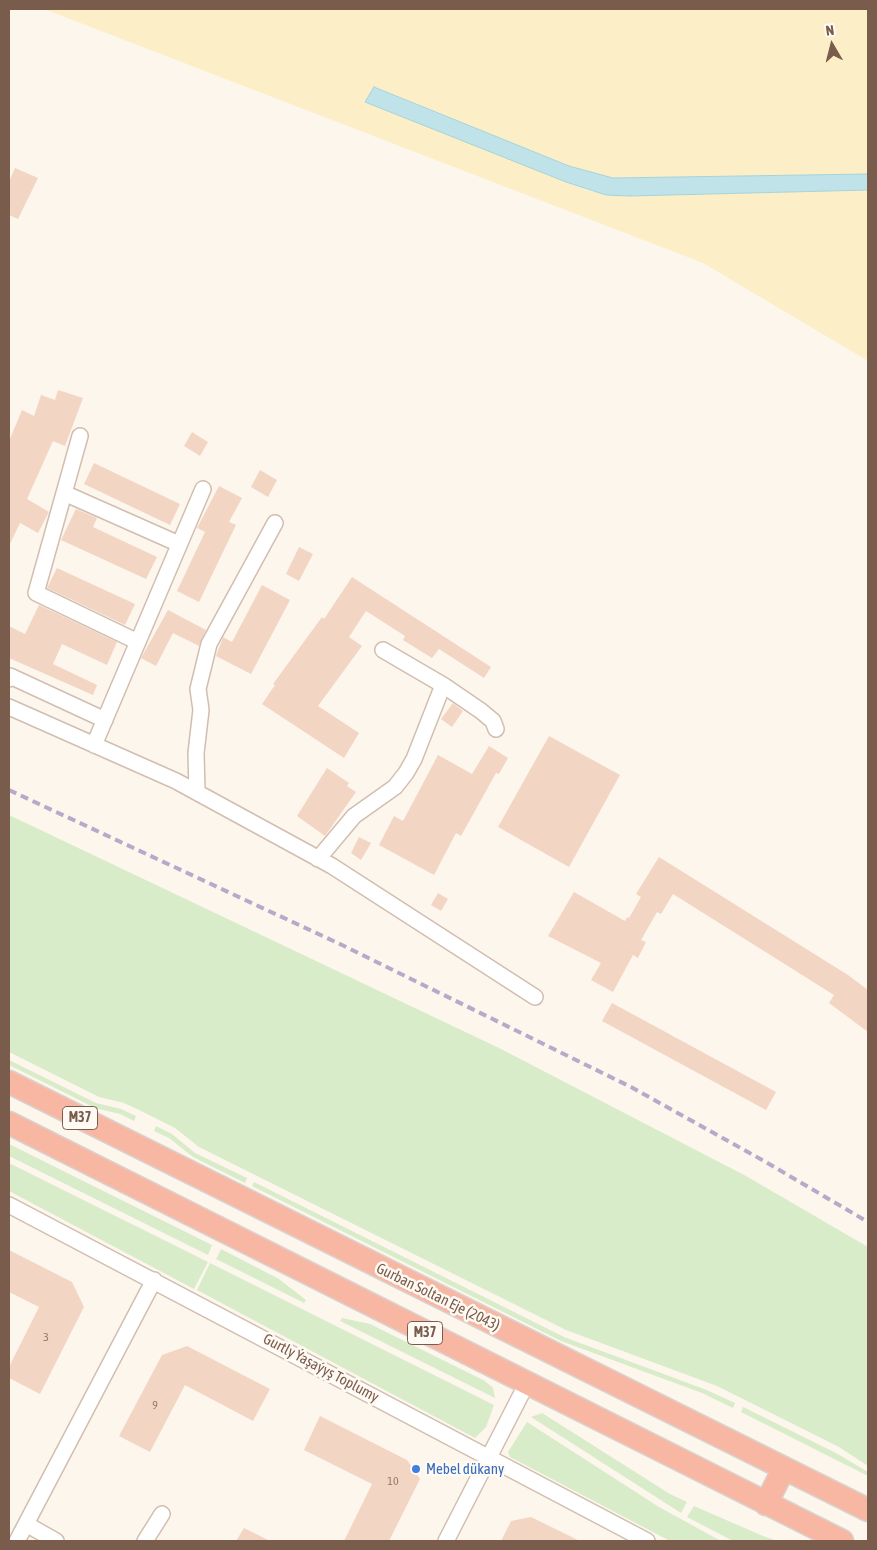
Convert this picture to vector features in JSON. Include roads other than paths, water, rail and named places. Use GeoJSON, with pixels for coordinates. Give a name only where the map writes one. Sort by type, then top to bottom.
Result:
{"type":"FeatureCollection","features":[{"type":"Feature","properties":{"kind":"highway","name":"Gurban Soltan Eje (2043)"},"geometry":{"type":"LineString","coordinates":[[9,1082],[868,1510]]}},
{"type":"Feature","properties":{"kind":"highway","name":"M37"},"geometry":{"type":"LineString","coordinates":[[9,1124],[842,1541]]}},
{"type":"Feature","properties":{"kind":"highway"},"geometry":{"type":"LineString","coordinates":[[766,1504],[784,1468]]}},
{"type":"Feature","properties":{"kind":"street"},"geometry":{"type":"LineString","coordinates":[[80,436],[36,593],[138,642]]}},
{"type":"Feature","properties":{"kind":"street"},"geometry":{"type":"LineString","coordinates":[[94,745],[203,489]]}},
{"type":"Feature","properties":{"kind":"street"},"geometry":{"type":"LineString","coordinates":[[64,493],[180,544]]}},
{"type":"Feature","properties":{"kind":"street"},"geometry":{"type":"LineString","coordinates":[[197,792],[196,753],[201,710],[198,689],[209,644],[275,523]]}},
{"type":"Feature","properties":{"kind":"street"},"geometry":{"type":"LineString","coordinates":[[383,650],[443,684],[481,711],[493,722],[496,729]]}},
{"type":"Feature","properties":{"kind":"street"},"geometry":{"type":"LineString","coordinates":[[9,679],[10,676],[105,720]]}},
{"type":"Feature","properties":{"kind":"street"},"geometry":{"type":"LineString","coordinates":[[318,858],[354,816],[395,787],[406,773],[414,759],[443,684]]}},
{"type":"Feature","properties":{"kind":"street"},"geometry":{"type":"LineString","coordinates":[[9,708],[197,792],[318,858],[535,997]]}},
{"type":"Feature","properties":{"kind":"street","name":"Gurtly Ýaşaýyş Toplumy"},"geometry":{"type":"LineString","coordinates":[[9,1205],[647,1541]]}},
{"type":"Feature","properties":{"kind":"street"},"geometry":{"type":"LineString","coordinates":[[17,1541],[154,1280]]}},
{"type":"Feature","properties":{"kind":"street"},"geometry":{"type":"LineString","coordinates":[[446,1541],[526,1383]]}},
{"type":"Feature","properties":{"kind":"street"},"geometry":{"type":"LineString","coordinates":[[145,1541],[162,1514]]}},
{"type":"Feature","properties":{"kind":"street"},"geometry":{"type":"LineString","coordinates":[[26,1524],[56,1541]]}},
{"type":"Feature","properties":{"kind":"water"},"geometry":{"type":"Polygon","coordinates":[[[374,87],[569,166],[613,178],[868,174],[868,190],[606,195],[566,182],[365,102],[374,87]]]}},
{"type":"Feature","properties":{"kind":"railway"},"geometry":{"type":"LineString","coordinates":[[9,790],[342,945],[631,1087],[764,1161],[868,1222]]}},
{"type":"Feature","properties":{"kind":"place","name":"Mebel dükany"},"geometry":{"type":"Point","coordinates":[416,1469]}}]}
